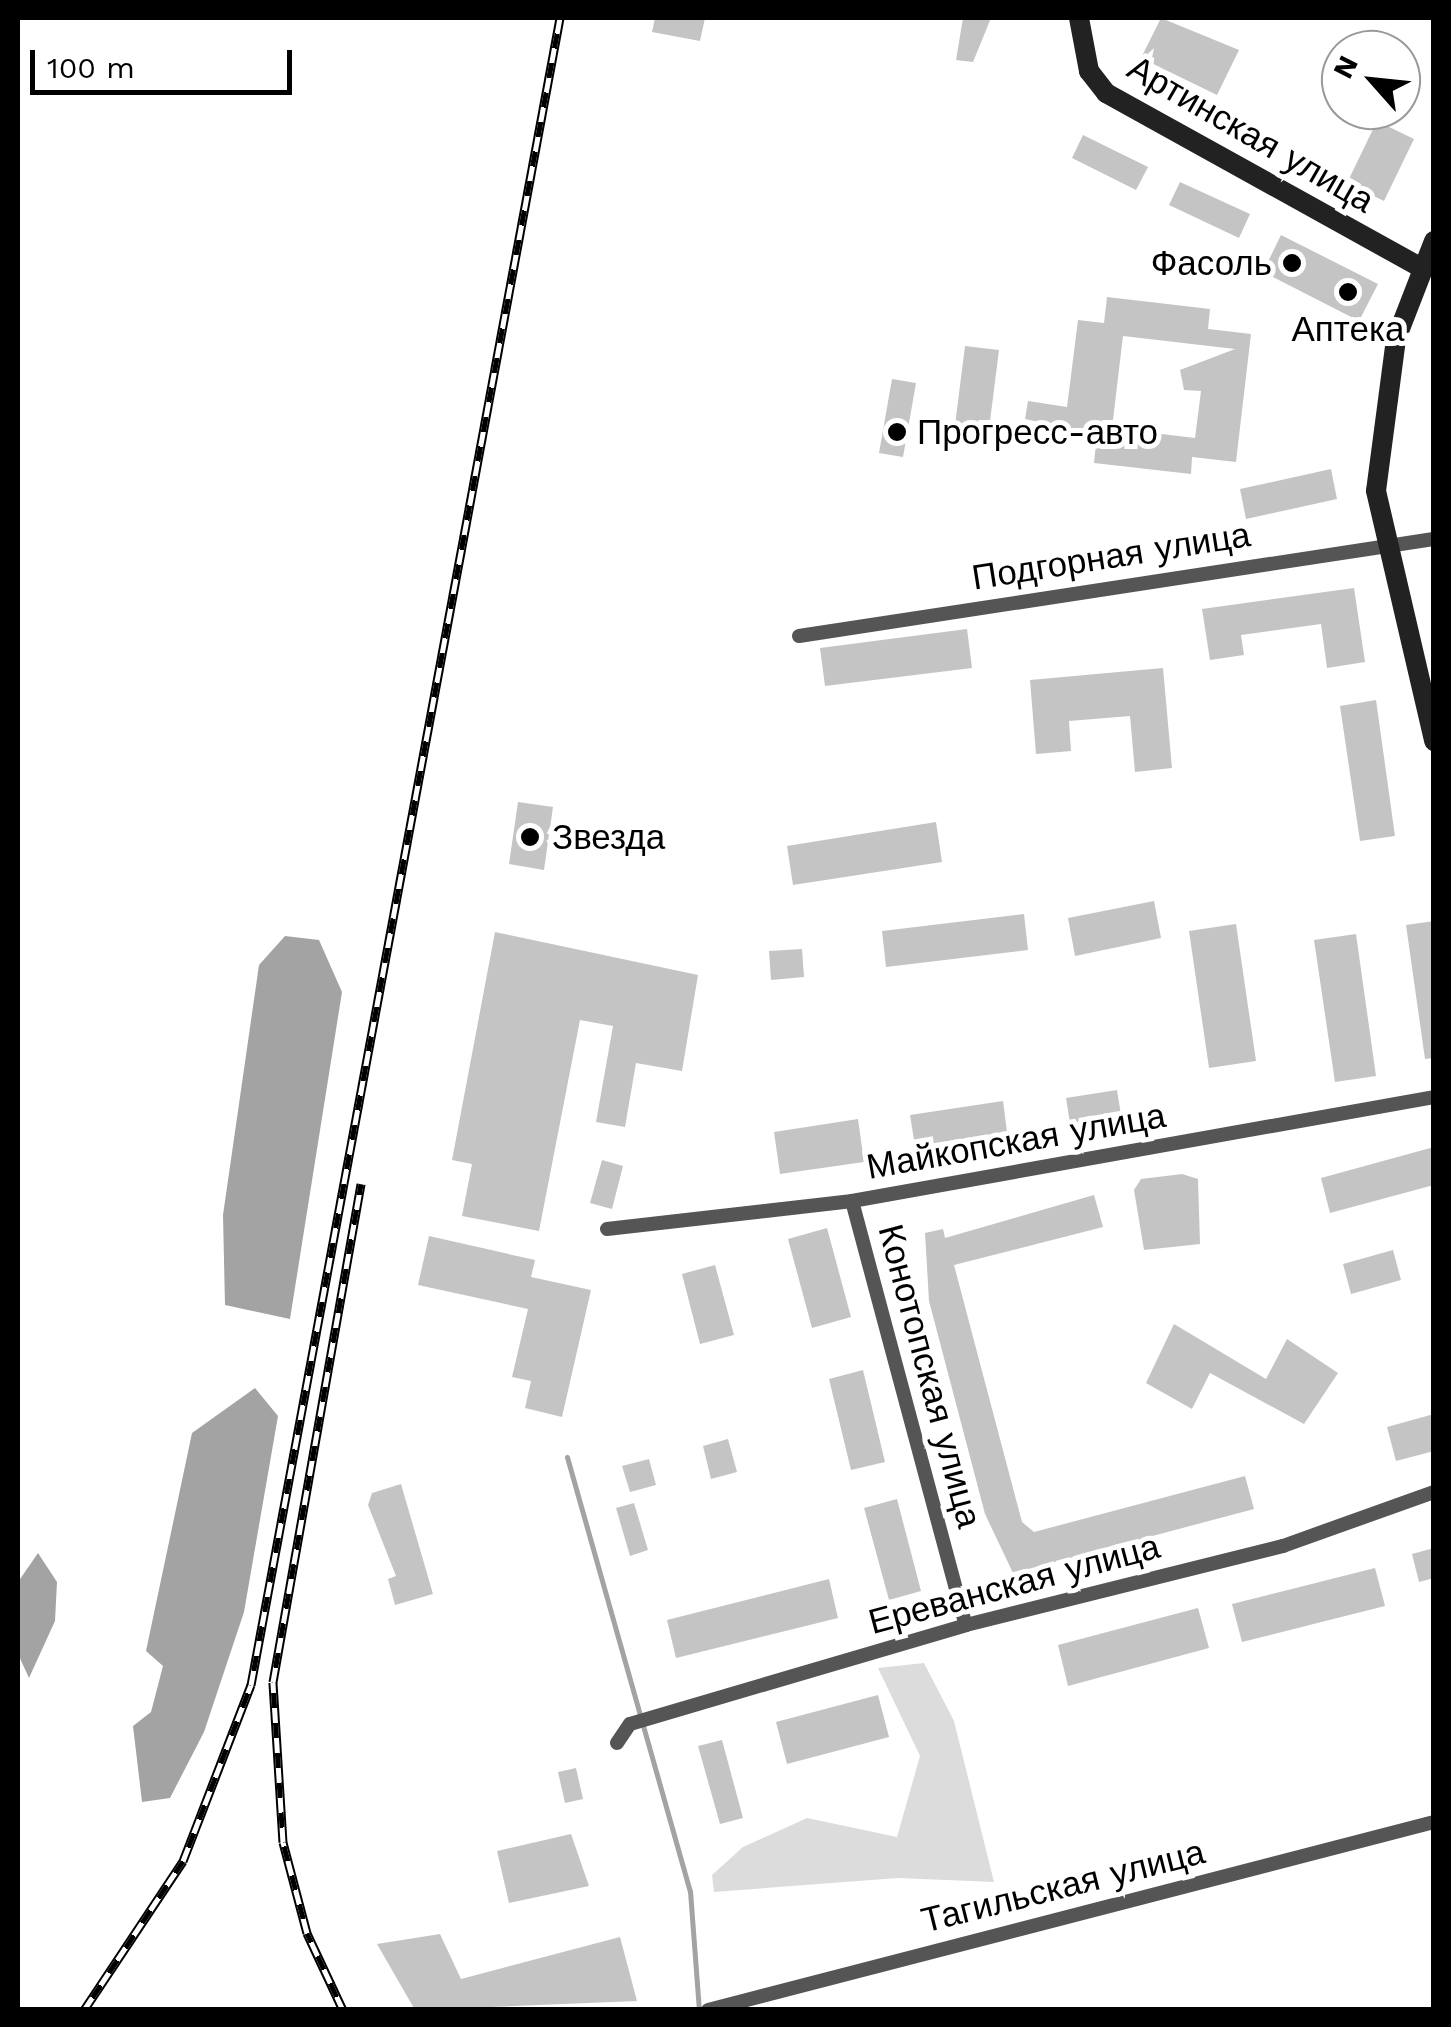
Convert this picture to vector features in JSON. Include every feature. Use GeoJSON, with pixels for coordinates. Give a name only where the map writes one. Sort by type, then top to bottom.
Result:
{"type":"FeatureCollection","features":[{"type":"Feature","properties":{"kind":"main road","name":"Артинская улица"},"geometry":{"type":"LineString","coordinates":[[1079,18],[1089,70],[1106,93],[1428,271]]}},
{"type":"Feature","properties":{"kind":"main road"},"geometry":{"type":"LineString","coordinates":[[1434,241],[1380,427],[1383,544],[1434,742]]}},
{"type":"Feature","properties":{"kind":"street","name":"Подгорная улица"},"geometry":{"type":"LineString","coordinates":[[798,636],[1434,538]]}},
{"type":"Feature","properties":{"kind":"street","name":"Майкопская улица"},"geometry":{"type":"LineString","coordinates":[[607,1229],[852,1201],[1434,1097]]}},
{"type":"Feature","properties":{"kind":"street","name":"Конотопская улица"},"geometry":{"type":"LineString","coordinates":[[852,1201],[966,1625]]}},
{"type":"Feature","properties":{"kind":"street","name":"Ереванская улица"},"geometry":{"type":"LineString","coordinates":[[617,1743],[630,1724],[966,1625],[1283,1546],[1434,1492]]}},
{"type":"Feature","properties":{"kind":"street","name":"Тагильская улица"},"geometry":{"type":"LineString","coordinates":[[708,2010],[1434,1822]]}},
{"type":"Feature","properties":{"kind":"shaded area"},"geometry":{"type":"Polygon","coordinates":[[[285,936],[319,940],[342,992],[290,1319],[225,1305],[223,1215],[259,965],[285,936]]]}},
{"type":"Feature","properties":{"kind":"shaded area"},"geometry":{"type":"Polygon","coordinates":[[[255,1388],[278,1416],[244,1612],[204,1732],[170,1798],[142,1802],[133,1726],[151,1712],[163,1666],[146,1651],[192,1433],[255,1388]]]}},
{"type":"Feature","properties":{"kind":"shaded area"},"geometry":{"type":"Polygon","coordinates":[[[38,1553],[57,1582],[55,1621],[29,1678],[18,1654],[18,1582],[38,1553]]]}},
{"type":"Feature","properties":{"kind":"shaded area"},"geometry":{"type":"Polygon","coordinates":[[[924,1663],[954,1721],[994,1882],[898,1878],[714,1892],[712,1875],[743,1847],[807,1818],[897,1837],[920,1756],[878,1668],[924,1663]]]}},
{"type":"Feature","properties":{"kind":"building"},"geometry":{"type":"Polygon","coordinates":[[[655,18],[705,18],[700,41],[652,32],[655,18]]]}},
{"type":"Feature","properties":{"kind":"building"},"geometry":{"type":"Polygon","coordinates":[[[963,18],[991,18],[973,62],[956,60],[963,18]]]}},
{"type":"Feature","properties":{"kind":"building"},"geometry":{"type":"Polygon","coordinates":[[[1161,18],[1239,50],[1217,95],[1141,58],[1161,18]]]}},
{"type":"Feature","properties":{"kind":"building"},"geometry":{"type":"Polygon","coordinates":[[[1373,130],[1396,130],[1414,139],[1384,201],[1347,183],[1373,130]]]}},
{"type":"Feature","properties":{"kind":"building"},"geometry":{"type":"Polygon","coordinates":[[[1083,135],[1148,167],[1136,190],[1072,158],[1083,135]]]}},
{"type":"Feature","properties":{"kind":"building"},"geometry":{"type":"Polygon","coordinates":[[[1180,182],[1250,214],[1239,238],[1169,205],[1180,182]]]}},
{"type":"Feature","properties":{"kind":"building"},"geometry":{"type":"Polygon","coordinates":[[[1281,235],[1378,284],[1359,321],[1263,272],[1281,235]]]}},
{"type":"Feature","properties":{"kind":"building"},"geometry":{"type":"Polygon","coordinates":[[[1107,297],[1210,309],[1208,329],[1251,334],[1236,462],[1192,457],[1191,474],[1094,463],[1097,435],[1025,419],[1028,401],[1067,407],[1078,320],[1104,323],[1107,297]],[[1123,336],[1112,428],[1195,438],[1201,391],[1184,390],[1180,370],[1235,349],[1123,336]]]}},
{"type":"Feature","properties":{"kind":"building"},"geometry":{"type":"Polygon","coordinates":[[[965,346],[999,350],[989,429],[955,425],[965,346]]]}},
{"type":"Feature","properties":{"kind":"building"},"geometry":{"type":"Polygon","coordinates":[[[892,379],[916,383],[903,457],[879,453],[892,379]]]}},
{"type":"Feature","properties":{"kind":"building"},"geometry":{"type":"Polygon","coordinates":[[[1331,469],[1337,499],[1246,519],[1240,489],[1331,469]]]}},
{"type":"Feature","properties":{"kind":"building"},"geometry":{"type":"Polygon","coordinates":[[[1354,588],[1365,662],[1327,668],[1321,624],[1241,635],[1244,655],[1210,660],[1202,609],[1354,588]]]}},
{"type":"Feature","properties":{"kind":"building"},"geometry":{"type":"Polygon","coordinates":[[[967,629],[972,668],[825,686],[820,648],[967,629]]]}},
{"type":"Feature","properties":{"kind":"building"},"geometry":{"type":"Polygon","coordinates":[[[1163,668],[1172,768],[1135,772],[1130,716],[1069,721],[1071,751],[1036,754],[1030,680],[1163,668]]]}},
{"type":"Feature","properties":{"kind":"building"},"geometry":{"type":"Polygon","coordinates":[[[1376,700],[1395,836],[1360,841],[1340,706],[1376,700]]]}},
{"type":"Feature","properties":{"kind":"building"},"geometry":{"type":"Polygon","coordinates":[[[518,802],[553,807],[544,870],[509,864],[518,802]]]}},
{"type":"Feature","properties":{"kind":"building"},"geometry":{"type":"Polygon","coordinates":[[[936,822],[942,862],[793,885],[787,846],[936,822]]]}},
{"type":"Feature","properties":{"kind":"building"},"geometry":{"type":"Polygon","coordinates":[[[1154,901],[1161,938],[1075,956],[1068,918],[1154,901]]]}},
{"type":"Feature","properties":{"kind":"building"},"geometry":{"type":"Polygon","coordinates":[[[1024,914],[1028,950],[886,967],[882,931],[1024,914]]]}},
{"type":"Feature","properties":{"kind":"building"},"geometry":{"type":"Polygon","coordinates":[[[1434,921],[1434,1058],[1425,1059],[1406,925],[1434,921]]]}},
{"type":"Feature","properties":{"kind":"building"},"geometry":{"type":"Polygon","coordinates":[[[1236,924],[1256,1061],[1209,1068],[1189,931],[1236,924]]]}},
{"type":"Feature","properties":{"kind":"building"},"geometry":{"type":"Polygon","coordinates":[[[495,932],[698,975],[682,1071],[636,1063],[625,1127],[596,1122],[613,1026],[580,1020],[539,1231],[462,1216],[472,1164],[452,1160],[495,932]]]}},
{"type":"Feature","properties":{"kind":"building"},"geometry":{"type":"Polygon","coordinates":[[[1356,934],[1376,1076],[1335,1082],[1314,940],[1356,934]]]}},
{"type":"Feature","properties":{"kind":"building"},"geometry":{"type":"Polygon","coordinates":[[[802,949],[804,977],[771,980],[769,951],[802,949]]]}},
{"type":"Feature","properties":{"kind":"building"},"geometry":{"type":"Polygon","coordinates":[[[1117,1090],[1121,1115],[1070,1123],[1066,1098],[1117,1090]]]}},
{"type":"Feature","properties":{"kind":"building"},"geometry":{"type":"Polygon","coordinates":[[[1003,1101],[1007,1132],[915,1146],[910,1115],[1003,1101]]]}},
{"type":"Feature","properties":{"kind":"building"},"geometry":{"type":"Polygon","coordinates":[[[858,1119],[864,1162],[780,1174],[774,1132],[858,1119]]]}},
{"type":"Feature","properties":{"kind":"building"},"geometry":{"type":"Polygon","coordinates":[[[1434,1147],[1434,1185],[1330,1213],[1321,1178],[1434,1147]]]}},
{"type":"Feature","properties":{"kind":"building"},"geometry":{"type":"Polygon","coordinates":[[[602,1160],[623,1166],[612,1209],[590,1203],[602,1160]]]}},
{"type":"Feature","properties":{"kind":"building"},"geometry":{"type":"Polygon","coordinates":[[[1182,1174],[1198,1179],[1200,1244],[1144,1250],[1134,1190],[1141,1179],[1182,1174]]]}},
{"type":"Feature","properties":{"kind":"building"},"geometry":{"type":"Polygon","coordinates":[[[1094,1195],[1103,1227],[954,1265],[1022,1522],[1034,1532],[1245,1476],[1254,1509],[1013,1573],[985,1514],[929,1301],[925,1233],[943,1229],[945,1238],[1094,1195]]]}},
{"type":"Feature","properties":{"kind":"building"},"geometry":{"type":"Polygon","coordinates":[[[827,1228],[851,1317],[812,1328],[788,1239],[827,1228]]]}},
{"type":"Feature","properties":{"kind":"building"},"geometry":{"type":"Polygon","coordinates":[[[429,1236],[535,1260],[531,1277],[591,1290],[562,1417],[525,1408],[531,1381],[512,1377],[528,1309],[418,1285],[429,1236]]]}},
{"type":"Feature","properties":{"kind":"building"},"geometry":{"type":"Polygon","coordinates":[[[1393,1250],[1401,1280],[1351,1294],[1343,1264],[1393,1250]]]}},
{"type":"Feature","properties":{"kind":"building"},"geometry":{"type":"Polygon","coordinates":[[[715,1265],[734,1335],[700,1344],[682,1274],[715,1265]]]}},
{"type":"Feature","properties":{"kind":"building"},"geometry":{"type":"Polygon","coordinates":[[[1174,1324],[1266,1379],[1287,1339],[1338,1373],[1304,1424],[1210,1373],[1192,1409],[1146,1383],[1174,1324]]]}},
{"type":"Feature","properties":{"kind":"building"},"geometry":{"type":"Polygon","coordinates":[[[863,1370],[885,1462],[851,1470],[829,1379],[863,1370]]]}},
{"type":"Feature","properties":{"kind":"building"},"geometry":{"type":"Polygon","coordinates":[[[1434,1414],[1434,1451],[1396,1461],[1387,1427],[1434,1414]]]}},
{"type":"Feature","properties":{"kind":"building"},"geometry":{"type":"Polygon","coordinates":[[[728,1439],[737,1472],[711,1479],[703,1446],[728,1439]]]}},
{"type":"Feature","properties":{"kind":"building"},"geometry":{"type":"Polygon","coordinates":[[[649,1459],[656,1485],[630,1492],[622,1466],[649,1459]]]}},
{"type":"Feature","properties":{"kind":"building"},"geometry":{"type":"Polygon","coordinates":[[[401,1484],[433,1594],[395,1605],[388,1579],[396,1576],[368,1505],[372,1493],[401,1484]]]}},
{"type":"Feature","properties":{"kind":"building"},"geometry":{"type":"Polygon","coordinates":[[[897,1499],[921,1591],[889,1600],[864,1508],[897,1499]]]}},
{"type":"Feature","properties":{"kind":"building"},"geometry":{"type":"Polygon","coordinates":[[[634,1503],[648,1550],[630,1556],[616,1508],[634,1503]]]}},
{"type":"Feature","properties":{"kind":"building"},"geometry":{"type":"Polygon","coordinates":[[[1434,1548],[1434,1578],[1419,1582],[1412,1554],[1434,1548]]]}},
{"type":"Feature","properties":{"kind":"building"},"geometry":{"type":"Polygon","coordinates":[[[1375,1568],[1385,1606],[1242,1642],[1232,1604],[1375,1568]]]}},
{"type":"Feature","properties":{"kind":"building"},"geometry":{"type":"Polygon","coordinates":[[[829,1579],[838,1618],[676,1658],[667,1620],[829,1579]]]}},
{"type":"Feature","properties":{"kind":"building"},"geometry":{"type":"Polygon","coordinates":[[[1198,1608],[1209,1648],[1068,1686],[1058,1645],[1198,1608]]]}},
{"type":"Feature","properties":{"kind":"building"},"geometry":{"type":"Polygon","coordinates":[[[878,1695],[889,1737],[787,1764],[776,1722],[878,1695]]]}},
{"type":"Feature","properties":{"kind":"building"},"geometry":{"type":"Polygon","coordinates":[[[722,1740],[743,1818],[720,1824],[698,1746],[722,1740]]]}},
{"type":"Feature","properties":{"kind":"building"},"geometry":{"type":"Polygon","coordinates":[[[576,1768],[583,1799],[565,1803],[558,1772],[576,1768]]]}},
{"type":"Feature","properties":{"kind":"building"},"geometry":{"type":"Polygon","coordinates":[[[571,1834],[589,1886],[509,1903],[497,1851],[571,1834]]]}},
{"type":"Feature","properties":{"kind":"building"},"geometry":{"type":"Polygon","coordinates":[[[440,1934],[461,1979],[620,1937],[637,2001],[415,2010],[377,1944],[440,1934]]]}},
{"type":"Feature","properties":{"kind":"waterway"},"geometry":{"type":"LineString","coordinates":[[567,1457],[690,1891],[699,2010]]}},
{"type":"Feature","properties":{"kind":"railway"},"geometry":{"type":"LineString","coordinates":[[84,2010],[183,1861],[251,1685],[560,18]]}},
{"type":"Feature","properties":{"kind":"railway"},"geometry":{"type":"LineString","coordinates":[[343,2010],[307,1933],[283,1842],[273,1682],[361,1184]]}},
{"type":"Feature","properties":{"kind":"place","name":"Фасоль"},"geometry":{"type":"Point","coordinates":[1292,263]}},
{"type":"Feature","properties":{"kind":"place","name":"Аптека"},"geometry":{"type":"Point","coordinates":[1348,292]}},
{"type":"Feature","properties":{"kind":"place","name":"Прогресс-авто"},"geometry":{"type":"Point","coordinates":[897,432]}},
{"type":"Feature","properties":{"kind":"place","name":"Звезда"},"geometry":{"type":"Point","coordinates":[530,837]}}]}
